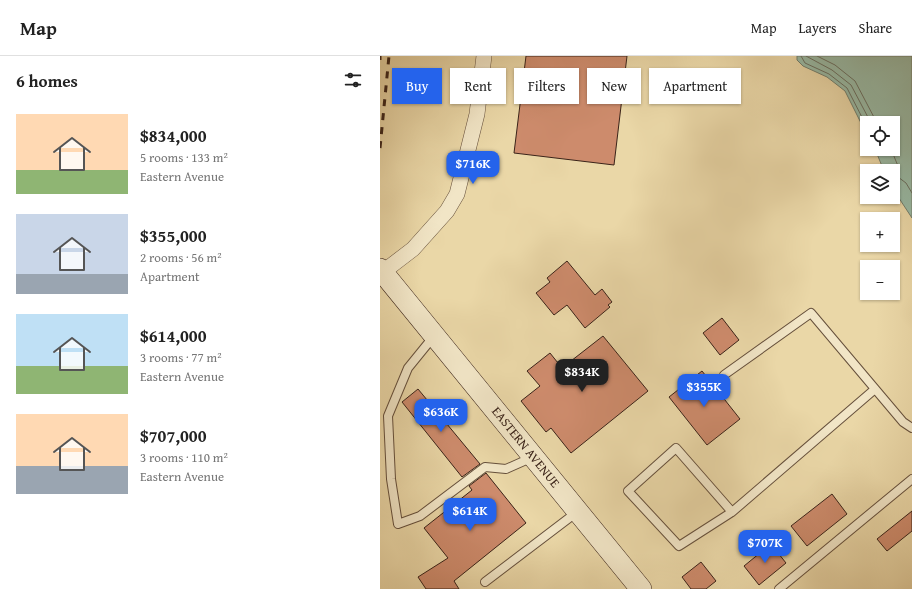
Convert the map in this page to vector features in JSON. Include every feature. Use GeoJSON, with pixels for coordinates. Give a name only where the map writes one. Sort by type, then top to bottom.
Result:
{"type":"FeatureCollection","features":[{"type":"Feature","properties":{"kind":"main road","name":"EASTERN AVENUE"},"geometry":{"type":"LineString","coordinates":[[381,270],[641,589]]}},
{"type":"Feature","properties":{"kind":"street"},"geometry":{"type":"LineString","coordinates":[[381,270],[413,249],[447,211],[457,194],[477,114],[484,56]]}},
{"type":"Feature","properties":{"kind":"lane"},"geometry":{"type":"LineString","coordinates":[[724,376],[811,312],[903,422],[912,428]]}},
{"type":"Feature","properties":{"kind":"lane"},"geometry":{"type":"LineString","coordinates":[[434,335],[408,368],[388,416],[391,479],[398,524],[420,516],[485,467],[506,469],[533,457]]}},
{"type":"Feature","properties":{"kind":"lane"},"geometry":{"type":"LineString","coordinates":[[732,512],[676,448],[628,491],[679,546],[732,512],[875,389]]}},
{"type":"Feature","properties":{"kind":"lane"},"geometry":{"type":"LineString","coordinates":[[779,589],[912,479]]}},
{"type":"Feature","properties":{"kind":"lane"},"geometry":{"type":"LineString","coordinates":[[485,582],[578,511]]}},
{"type":"Feature","properties":{"kind":"water"},"geometry":{"type":"Polygon","coordinates":[[[797,56],[912,56],[912,218],[900,200],[900,164],[881,164],[878,156],[900,156],[900,116],[860,116],[860,121],[845,91],[827,77],[803,66],[797,60],[797,56]]]}},
{"type":"Feature","properties":{"kind":"building"},"geometry":{"type":"Polygon","coordinates":[[[526,56],[627,56],[626,68],[587,68],[587,104],[621,104],[614,165],[514,153],[520,104],[579,104],[579,68],[525,68],[526,56]]]}},
{"type":"Feature","properties":{"kind":"building"},"geometry":{"type":"Polygon","coordinates":[[[567,261],[595,295],[602,289],[612,302],[608,305],[610,307],[585,328],[567,305],[554,315],[536,293],[550,282],[547,278],[567,261]]]}},
{"type":"Feature","properties":{"kind":"building"},"geometry":{"type":"Polygon","coordinates":[[[722,318],[739,340],[720,355],[703,333],[722,318]]]}},
{"type":"Feature","properties":{"kind":"building"},"geometry":{"type":"Polygon","coordinates":[[[603,336],[648,391],[571,453],[551,428],[546,432],[521,401],[540,386],[527,371],[550,353],[562,368],[603,336]]]}},
{"type":"Feature","properties":{"kind":"building"},"geometry":{"type":"Polygon","coordinates":[[[702,371],[740,419],[707,445],[669,397],[702,371]]]}},
{"type":"Feature","properties":{"kind":"building"},"geometry":{"type":"Polygon","coordinates":[[[418,389],[480,464],[462,477],[402,402],[418,389]]]}},
{"type":"Feature","properties":{"kind":"building"},"geometry":{"type":"Polygon","coordinates":[[[486,473],[526,523],[454,581],[459,589],[426,589],[418,577],[448,558],[424,528],[472,490],[469,486],[486,473]]]}},
{"type":"Feature","properties":{"kind":"building"},"geometry":{"type":"Polygon","coordinates":[[[832,494],[847,514],[807,546],[791,526],[832,494]]]}},
{"type":"Feature","properties":{"kind":"building"},"geometry":{"type":"Polygon","coordinates":[[[912,511],[912,531],[887,551],[877,539],[912,511]]]}},
{"type":"Feature","properties":{"kind":"building"},"geometry":{"type":"Polygon","coordinates":[[[771,544],[786,563],[759,585],[744,566],[771,544]]]}},
{"type":"Feature","properties":{"kind":"building"},"geometry":{"type":"Polygon","coordinates":[[[701,562],[716,581],[706,589],[691,589],[682,577],[701,562]]]}},
{"type":"Feature","properties":{"kind":"railway"},"geometry":{"type":"LineString","coordinates":[[380,148],[389,56]]}}]}
